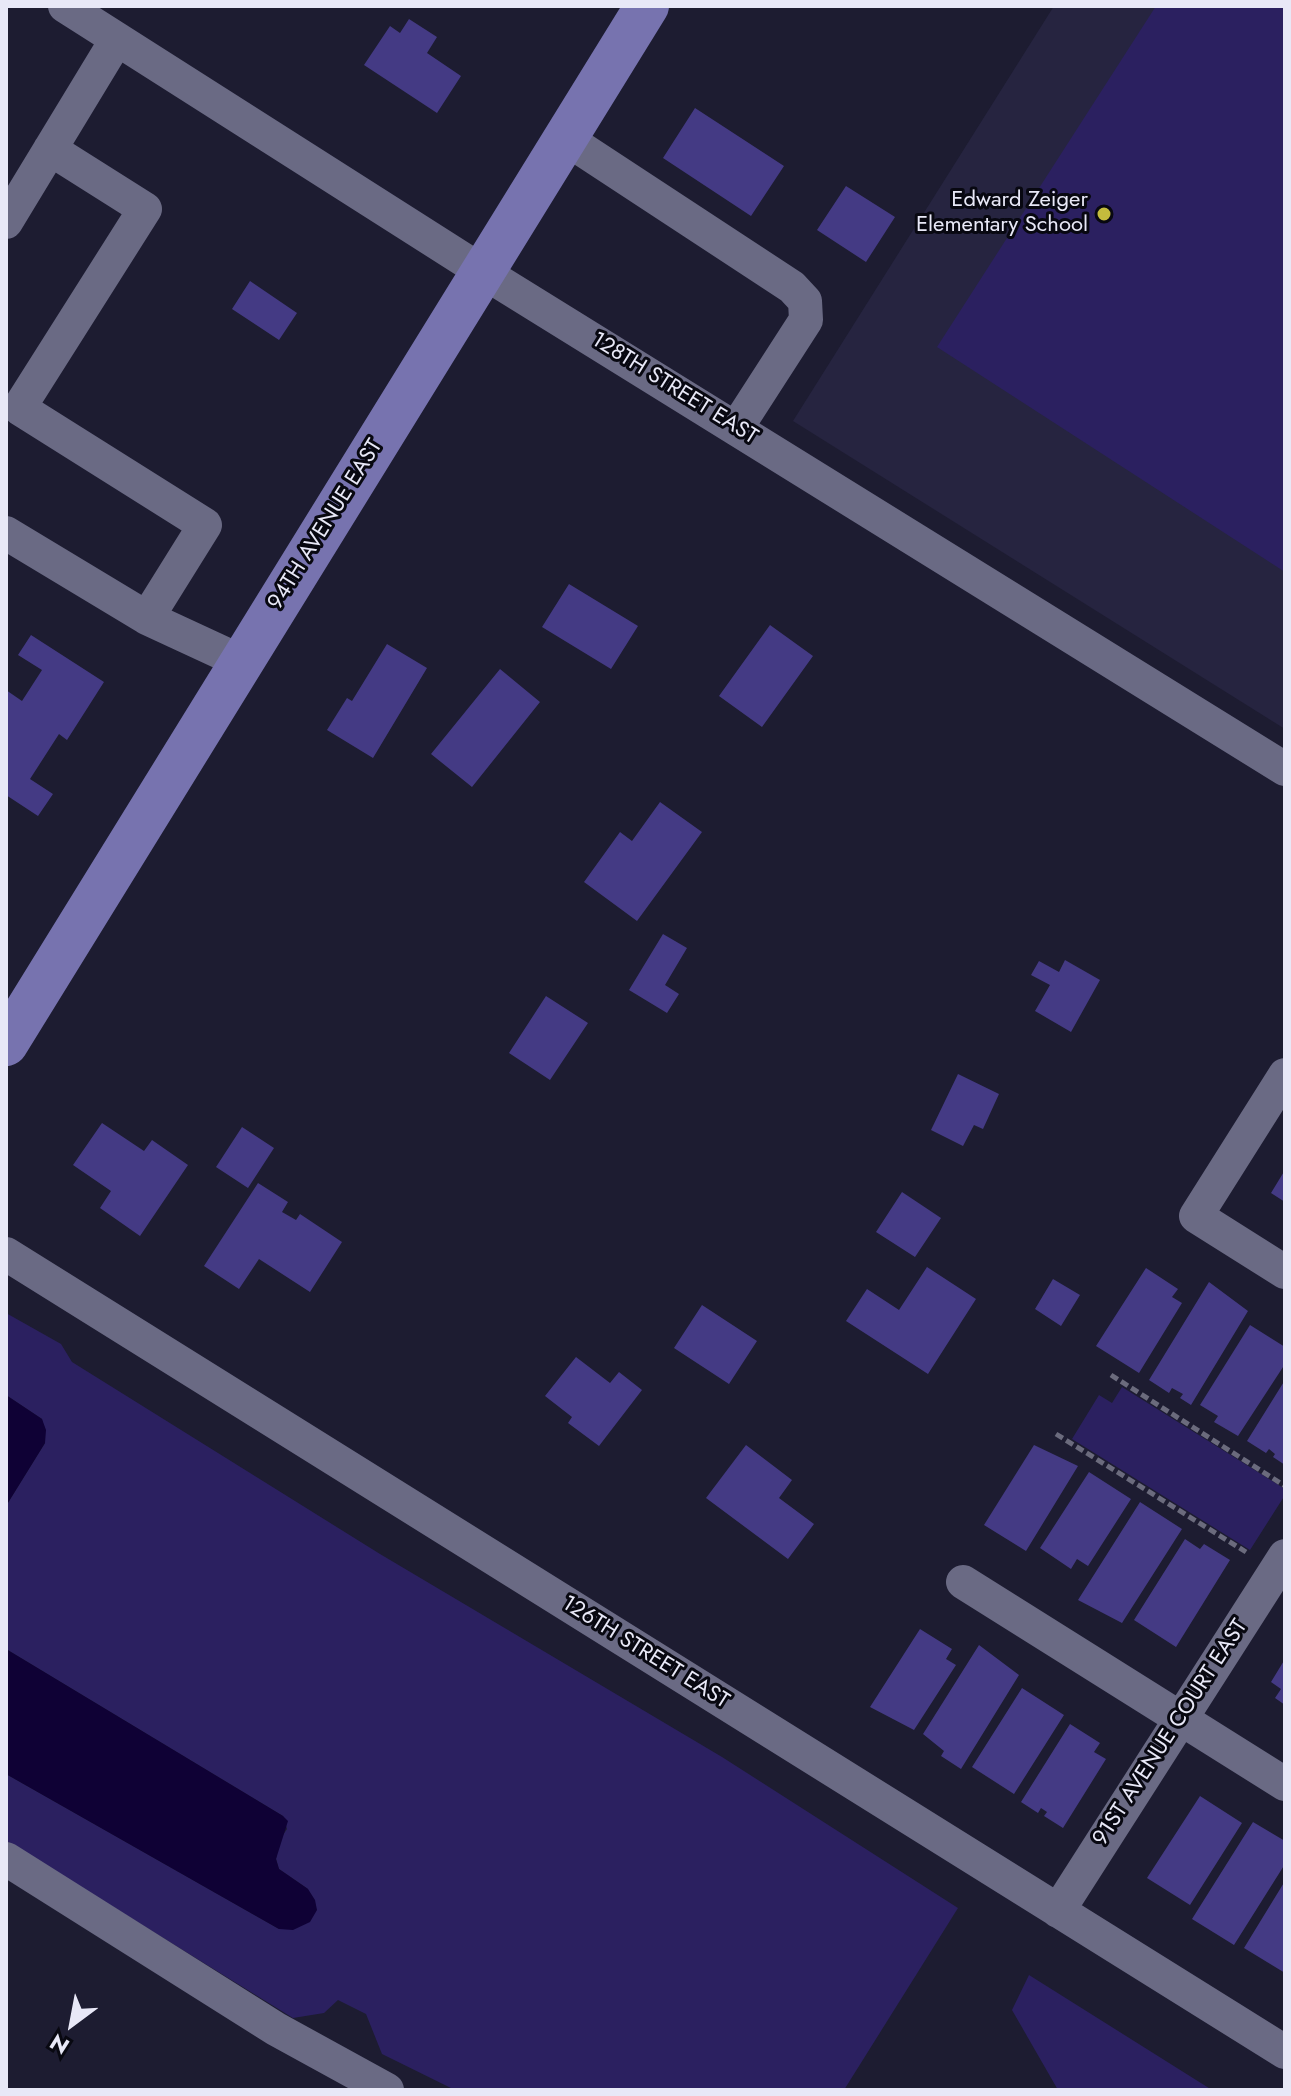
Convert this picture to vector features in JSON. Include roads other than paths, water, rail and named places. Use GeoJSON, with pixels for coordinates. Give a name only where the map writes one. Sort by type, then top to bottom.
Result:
{"type":"FeatureCollection","features":[{"type":"Feature","properties":{"kind":"main road","name":"94TH AVENUE EAST"},"geometry":{"type":"LineString","coordinates":[[6,1044],[647,6]]}},
{"type":"Feature","properties":{"kind":"street","name":"128TH STREET EAST"},"geometry":{"type":"LineString","coordinates":[[65,6],[483,272],[1285,769]]}},
{"type":"Feature","properties":{"kind":"street"},"geometry":{"type":"LineString","coordinates":[[6,222],[117,39]]}},
{"type":"Feature","properties":{"kind":"street"},"geometry":{"type":"LineString","coordinates":[[565,138],[792,287],[805,301],[806,320],[737,427]]}},
{"type":"Feature","properties":{"kind":"street"},"geometry":{"type":"LineString","coordinates":[[50,149],[145,209],[19,408],[205,525],[147,618]]}},
{"type":"Feature","properties":{"kind":"street"},"geometry":{"type":"LineString","coordinates":[[6,533],[147,618],[242,662]]}},
{"type":"Feature","properties":{"kind":"street"},"geometry":{"type":"LineString","coordinates":[[1285,1075],[1196,1216],[1285,1272]]}},
{"type":"Feature","properties":{"kind":"street","name":"126TH STREET EAST"},"geometry":{"type":"LineString","coordinates":[[6,1254],[1285,2052]]}},
{"type":"Feature","properties":{"kind":"street","name":"91ST AVENUE COURT EAST"},"geometry":{"type":"LineString","coordinates":[[1058,1911],[1181,1718],[1269,1557]]}},
{"type":"Feature","properties":{"kind":"street"},"geometry":{"type":"LineString","coordinates":[[963,1582],[1285,1784]]}},
{"type":"Feature","properties":{"kind":"street"},"geometry":{"type":"LineString","coordinates":[[6,1859],[276,2029],[387,2090]]}},
{"type":"Feature","properties":{"kind":"place","name":"Edward Zeiger Elementary School"},"geometry":{"type":"Point","coordinates":[1104,214]}}]}
